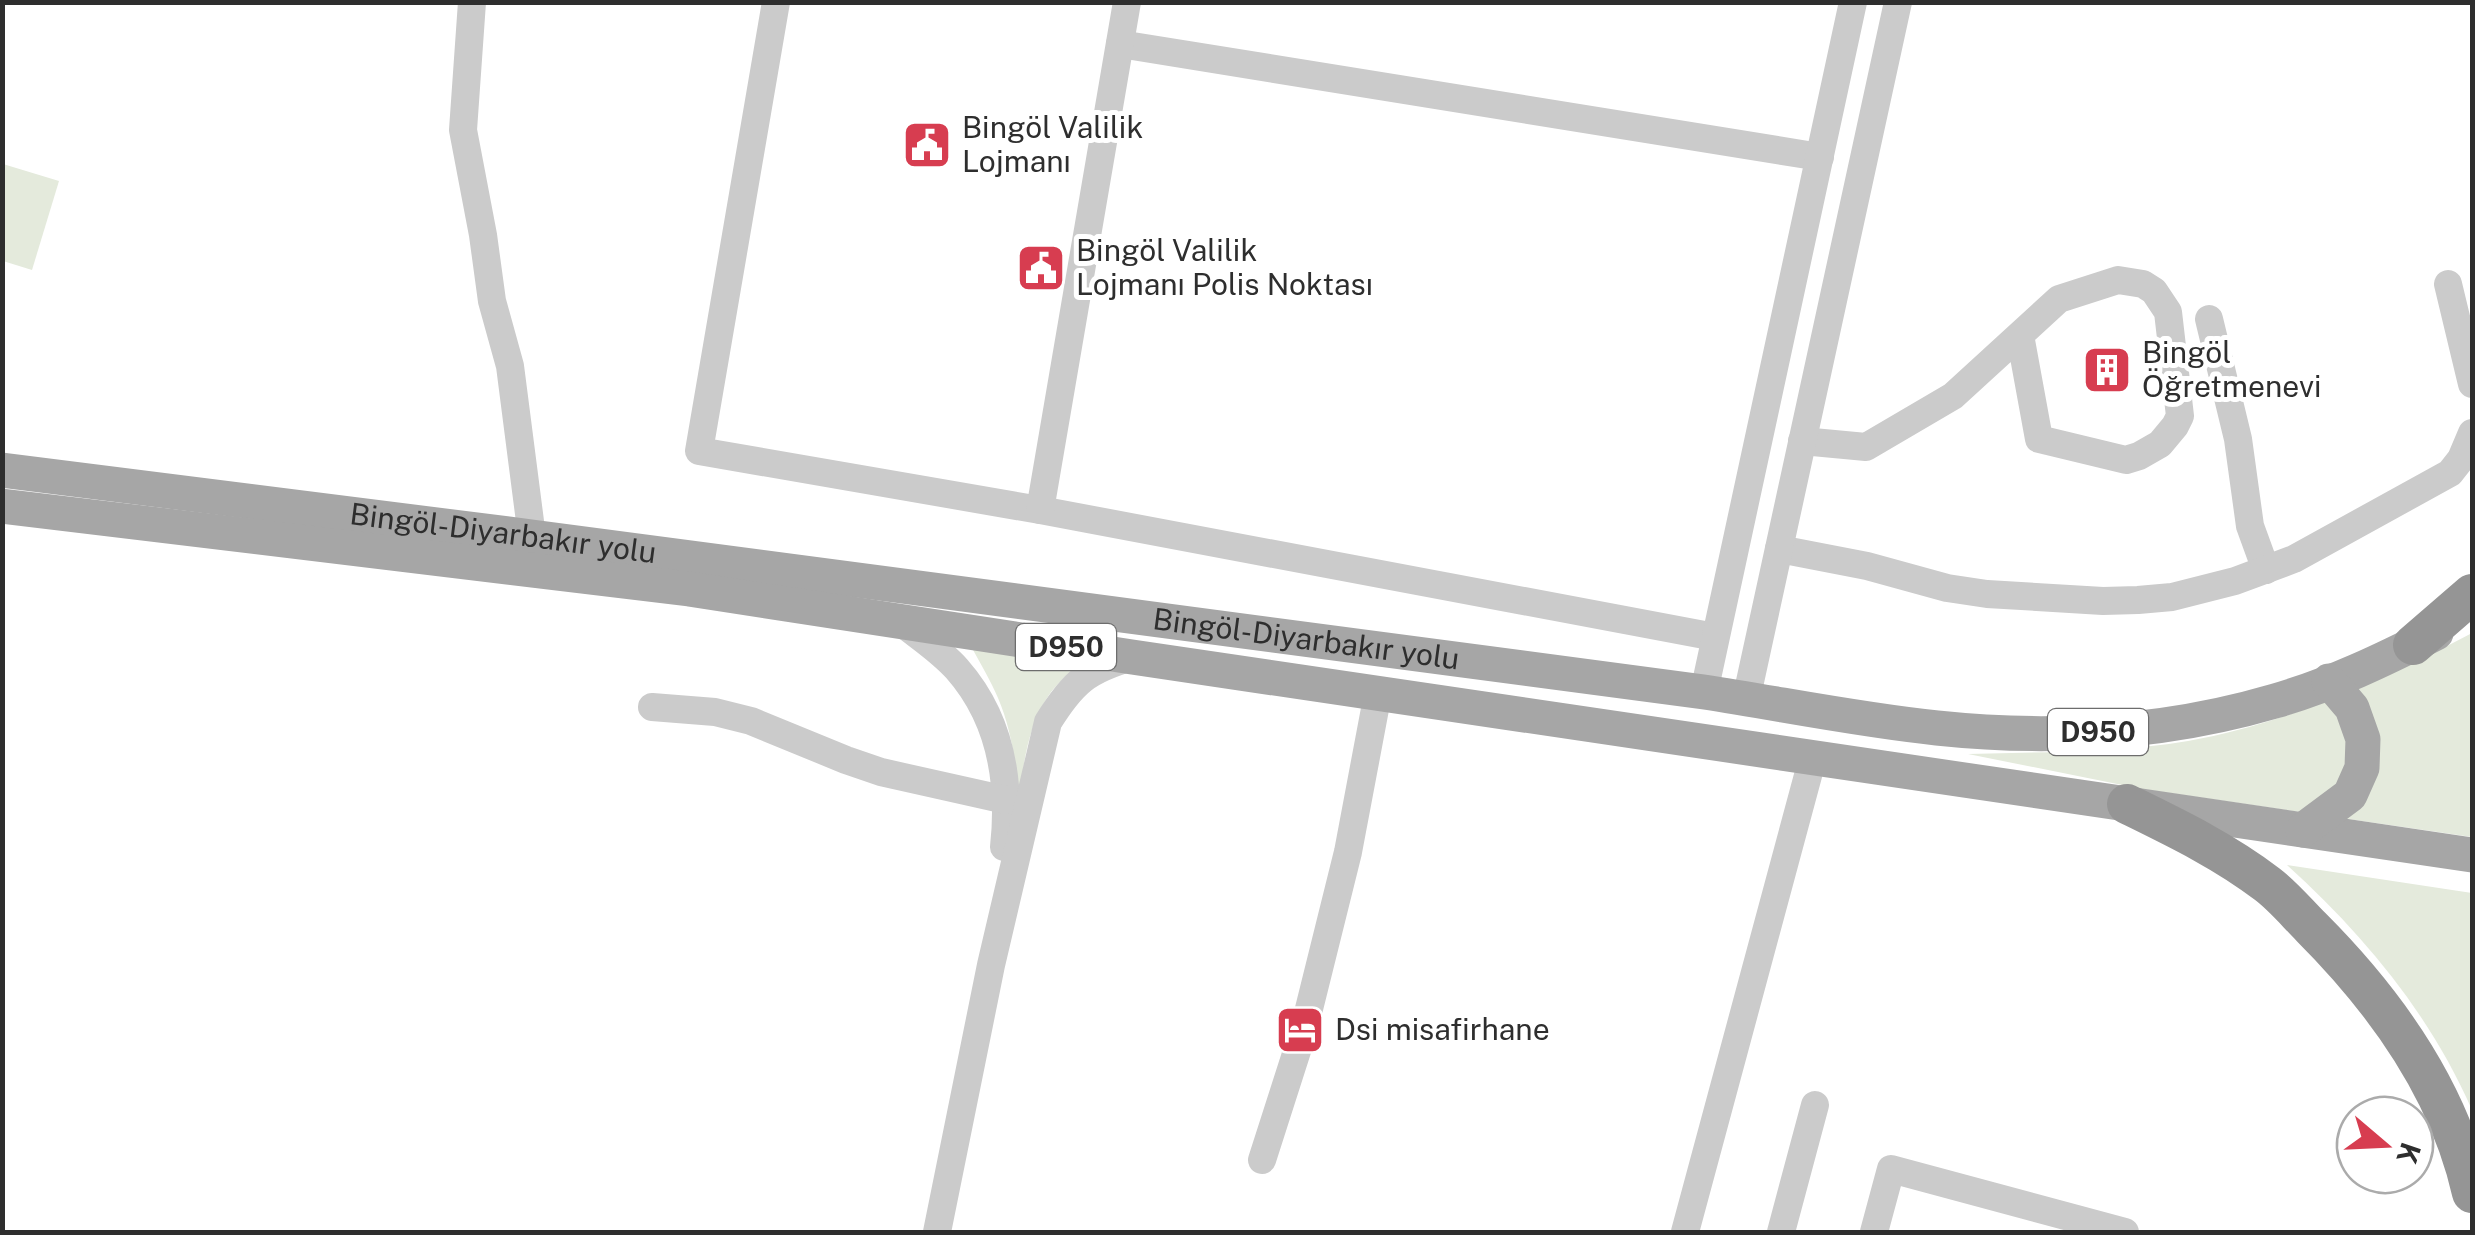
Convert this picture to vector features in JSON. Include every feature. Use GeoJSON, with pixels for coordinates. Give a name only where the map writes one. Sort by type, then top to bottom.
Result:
{"type":"FeatureCollection","features":[{"type":"Feature","properties":{"kind":"highway"},"geometry":{"type":"LineString","coordinates":[[2413,645],[2472,594]]}},
{"type":"Feature","properties":{"kind":"highway","name":"D950"},"geometry":{"type":"LineString","coordinates":[[2127,804],[2214,847],[2271,886],[2340,956],[2395,1023],[2429,1081],[2454,1130],[2472,1193]]}},
{"type":"Feature","properties":{"kind":"main road","name":"Bingöl-Diyarbakır yolu"},"geometry":{"type":"LineString","coordinates":[[2,470],[1704,692],[1938,728],[2051,734],[2106,732],[2196,720],[2277,700],[2330,681],[2472,614]]}},
{"type":"Feature","properties":{"kind":"main road","name":"Bingöl-Diyarbakır yolu"},"geometry":{"type":"LineString","coordinates":[[2,506],[689,589],[2472,854]]}},
{"type":"Feature","properties":{"kind":"main road"},"geometry":{"type":"LineString","coordinates":[[2303,830],[2350,795],[2362,768],[2363,739],[2352,708],[2330,681]]}},
{"type":"Feature","properties":{"kind":"street"},"geometry":{"type":"LineString","coordinates":[[472,2],[463,130],[492,301],[510,366],[532,537]]}},
{"type":"Feature","properties":{"kind":"street"},"geometry":{"type":"LineString","coordinates":[[776,2],[698,451],[1040,510],[1715,637]]}},
{"type":"Feature","properties":{"kind":"street"},"geometry":{"type":"LineString","coordinates":[[1040,510],[1127,2]]}},
{"type":"Feature","properties":{"kind":"street"},"geometry":{"type":"LineString","coordinates":[[1704,692],[1853,2]]}},
{"type":"Feature","properties":{"kind":"street"},"geometry":{"type":"LineString","coordinates":[[1746,700],[1898,2]]}},
{"type":"Feature","properties":{"kind":"street"},"geometry":{"type":"LineString","coordinates":[[1120,44],[1820,157]]}},
{"type":"Feature","properties":{"kind":"street"},"geometry":{"type":"LineString","coordinates":[[1802,442],[1866,447],[1953,396],[2060,299],[2118,280],[2131,280],[2154,291],[2168,312],[2180,416],[2175,426],[2150,451],[2126,460],[2039,440],[2020,336]]}},
{"type":"Feature","properties":{"kind":"street"},"geometry":{"type":"LineString","coordinates":[[2448,284],[2472,384]]}},
{"type":"Feature","properties":{"kind":"street"},"geometry":{"type":"LineString","coordinates":[[2209,320],[2238,439],[2250,526],[2266,570]]}},
{"type":"Feature","properties":{"kind":"street"},"geometry":{"type":"LineString","coordinates":[[1779,548],[1948,588],[2028,597],[2155,598],[2204,590],[2294,559],[2450,473],[2462,459],[2472,434]]}},
{"type":"Feature","properties":{"kind":"street"},"geometry":{"type":"LineString","coordinates":[[901,622],[958,670],[990,719],[1000,752],[1006,800],[1005,833],[991,965]]}},
{"type":"Feature","properties":{"kind":"street"},"geometry":{"type":"LineString","coordinates":[[937,1232],[991,965],[1048,722],[1065,694],[1086,675],[1132,657]]}},
{"type":"Feature","properties":{"kind":"street"},"geometry":{"type":"LineString","coordinates":[[1262,1160],[1304,1029],[1348,852],[1378,693]]}},
{"type":"Feature","properties":{"kind":"street"},"geometry":{"type":"LineString","coordinates":[[652,706],[715,712],[751,721],[881,772],[1006,800]]}},
{"type":"Feature","properties":{"kind":"street"},"geometry":{"type":"LineString","coordinates":[[1685,1232],[1813,757]]}},
{"type":"Feature","properties":{"kind":"street"},"geometry":{"type":"LineString","coordinates":[[1781,1232],[1814,1104]]}},
{"type":"Feature","properties":{"kind":"street"},"geometry":{"type":"LineString","coordinates":[[1874,1232],[1891,1169],[2125,1232]]}},
{"type":"Feature","properties":{"kind":"shaded area"},"geometry":{"type":"Polygon","coordinates":[[[3,164],[59,181],[32,270],[3,261],[3,164]]]}},
{"type":"Feature","properties":{"kind":"shaded area"},"geometry":{"type":"Polygon","coordinates":[[[2472,633],[2472,837],[2142,789],[1968,754],[2134,748],[2226,733],[2334,698],[2472,633]]]}},
{"type":"Feature","properties":{"kind":"shaded area"},"geometry":{"type":"Polygon","coordinates":[[[972,648],[1079,663],[1051,692],[1036,719],[1027,748],[1018,809],[1007,725],[972,648]]]}},
{"type":"Feature","properties":{"kind":"shaded area"},"geometry":{"type":"Polygon","coordinates":[[[2287,865],[2472,893],[2472,1110],[2436,1041],[2393,978],[2342,919],[2287,865]]]}},
{"type":"Feature","properties":{"kind":"place","name":"Bingöl Valilik Lojmanı"},"geometry":{"type":"Point","coordinates":[927,145]}},
{"type":"Feature","properties":{"kind":"place","name":"Bingöl Valilik Lojmanı Polis Noktası"},"geometry":{"type":"Point","coordinates":[1041,268]}},
{"type":"Feature","properties":{"kind":"place","name":"Bingöl Öğretmenevi"},"geometry":{"type":"Point","coordinates":[2107,370]}},
{"type":"Feature","properties":{"kind":"place","name":"Dsi misafirhane"},"geometry":{"type":"Point","coordinates":[1300,1030]}}]}
